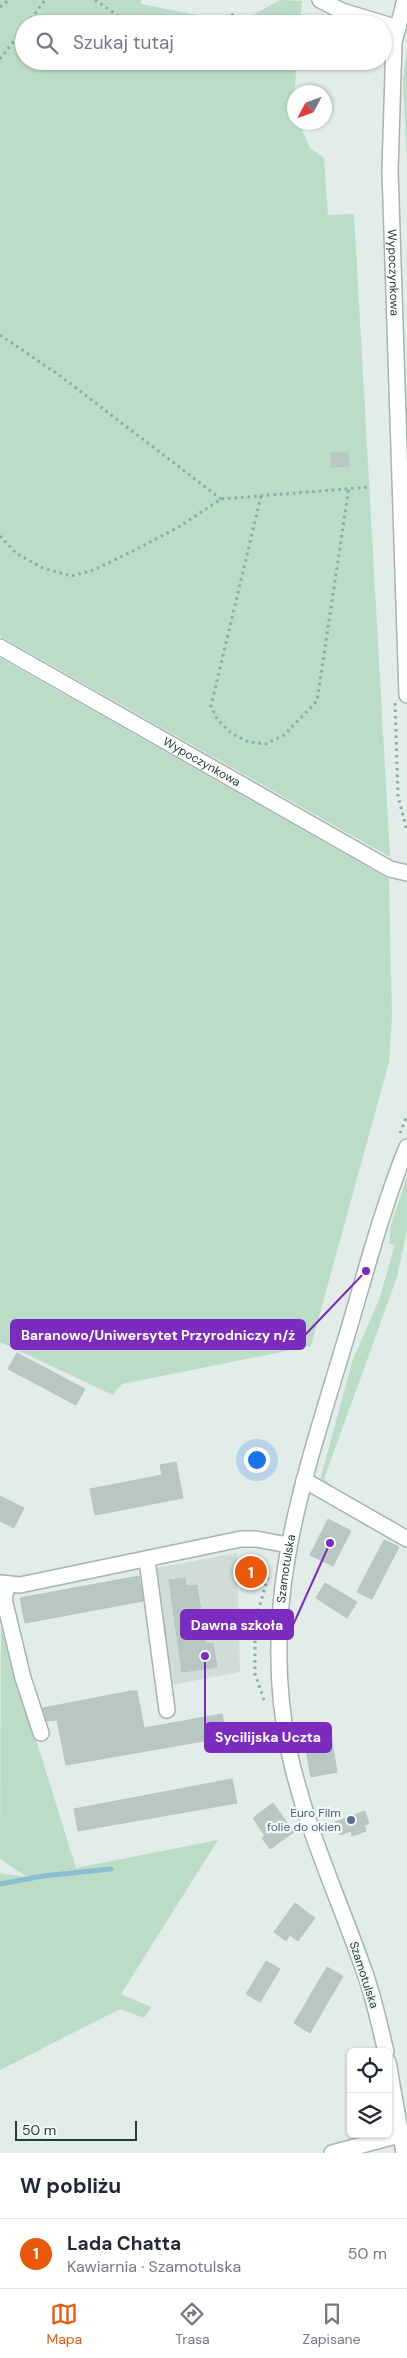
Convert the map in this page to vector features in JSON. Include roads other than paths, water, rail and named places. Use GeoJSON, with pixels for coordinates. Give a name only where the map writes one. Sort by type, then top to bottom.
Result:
{"type":"FeatureCollection","features":[{"type":"Feature","properties":{"kind":"street"},"geometry":{"type":"LineString","coordinates":[[320,0],[355,15]]}},
{"type":"Feature","properties":{"kind":"street","name":"Wypoczynkowa"},"geometry":{"type":"LineString","coordinates":[[404,0],[394,42],[390,170],[405,516],[407,696]]}},
{"type":"Feature","properties":{"kind":"street"},"geometry":{"type":"LineString","coordinates":[[392,26],[398,28]]}},
{"type":"Feature","properties":{"kind":"street","name":"Wypoczynkowa"},"geometry":{"type":"LineString","coordinates":[[0,647],[390,868],[407,873]]}},
{"type":"Feature","properties":{"kind":"street","name":"Szamotulska"},"geometry":{"type":"LineString","coordinates":[[385,2048],[363,1968],[306,1814],[288,1750],[280,1696],[278,1632],[280,1596],[288,1545],[304,1480],[384,1210],[407,1147]]}},
{"type":"Feature","properties":{"kind":"street"},"geometry":{"type":"LineString","coordinates":[[304,1480],[407,1539]]}},
{"type":"Feature","properties":{"kind":"street"},"geometry":{"type":"LineString","coordinates":[[41,1733],[23,1678],[4,1599],[4,1584],[20,1585],[247,1538],[288,1545]]}},
{"type":"Feature","properties":{"kind":"street"},"geometry":{"type":"LineString","coordinates":[[147,1560],[167,1710]]}},
{"type":"Feature","properties":{"kind":"street"},"geometry":{"type":"LineString","coordinates":[[392,2080],[404,2134],[404,2153]]}},
{"type":"Feature","properties":{"kind":"street"},"geometry":{"type":"LineString","coordinates":[[332,2153],[404,2134]]}},
{"type":"Feature","properties":{"kind":"waterway"},"geometry":{"type":"LineString","coordinates":[[0,1884],[43,1876],[111,1869]]}},
{"type":"Feature","properties":{"kind":"place","name":"Baranowo/Uniwersytet Przyrodniczy n/ż"},"geometry":{"type":"Point","coordinates":[366,1271]}},
{"type":"Feature","properties":{"kind":"place","name":"Dawna szkoła"},"geometry":{"type":"Point","coordinates":[330,1543]}},
{"type":"Feature","properties":{"kind":"place","name":"Lada Chatta"},"geometry":{"type":"Point","coordinates":[251,1572]}},
{"type":"Feature","properties":{"kind":"place","name":"Sycilijska Uczta"},"geometry":{"type":"Point","coordinates":[205,1656]}},
{"type":"Feature","properties":{"kind":"place","name":"Euro Film folie do okien"},"geometry":{"type":"Point","coordinates":[351,1820]}}]}
